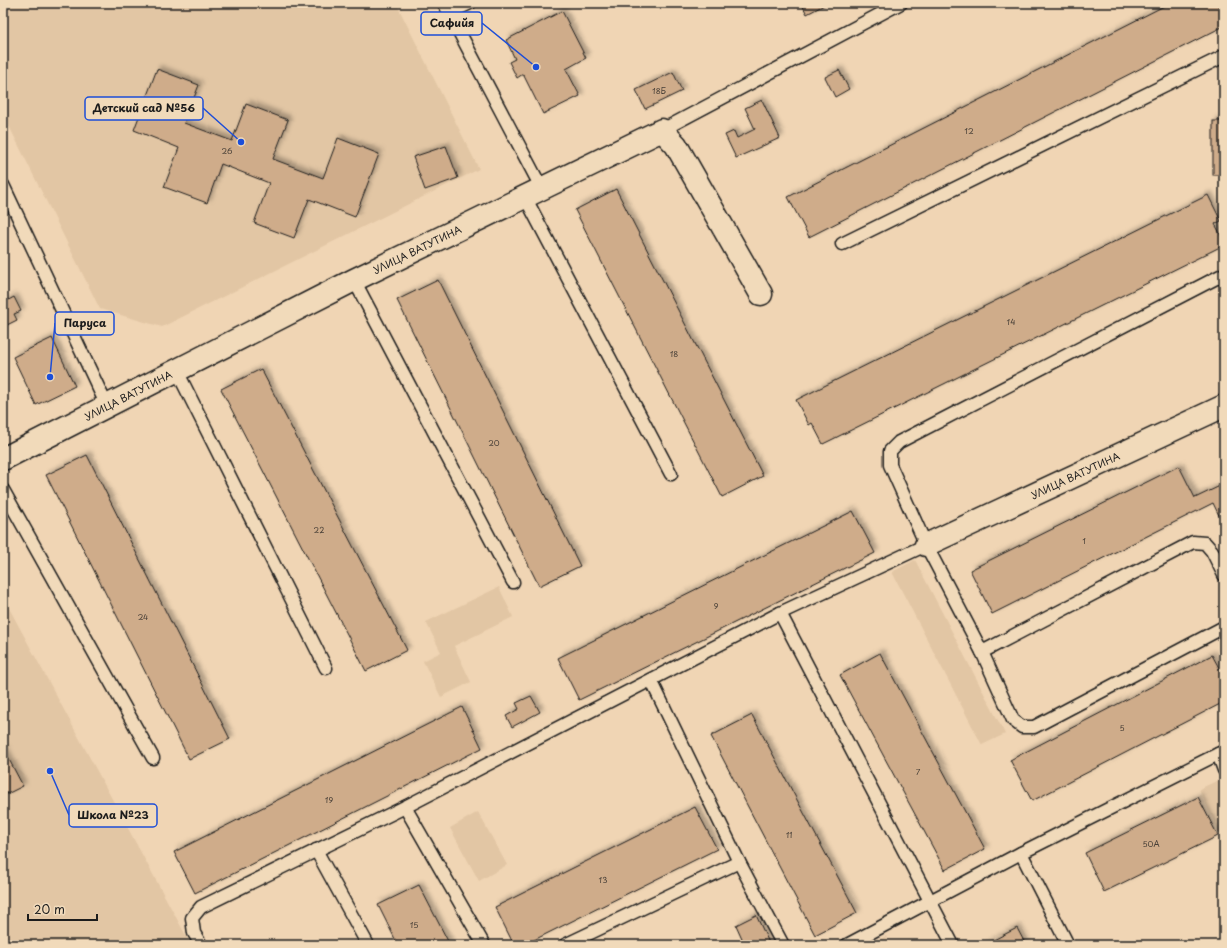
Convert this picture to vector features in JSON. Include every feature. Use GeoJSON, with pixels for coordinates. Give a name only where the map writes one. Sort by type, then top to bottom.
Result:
{"type":"FeatureCollection","features":[{"type":"Feature","properties":{"kind":"street","name":"УЛИЦА ВАТУТИНА"},"geometry":{"type":"LineString","coordinates":[[3,459],[354,280],[662,130]]}},
{"type":"Feature","properties":{"kind":"street"},"geometry":{"type":"LineString","coordinates":[[662,130],[676,145],[761,294]]}},
{"type":"Feature","properties":{"kind":"street","name":"УЛИЦА ВАТУТИНА"},"geometry":{"type":"LineString","coordinates":[[926,545],[1224,406]]}},
{"type":"Feature","properties":{"kind":"lane"},"geometry":{"type":"LineString","coordinates":[[470,3],[447,8],[533,193],[671,474]]}},
{"type":"Feature","properties":{"kind":"lane"},"geometry":{"type":"LineString","coordinates":[[662,130],[901,3]]}},
{"type":"Feature","properties":{"kind":"lane"},"geometry":{"type":"LineString","coordinates":[[842,244],[1224,56]]}},
{"type":"Feature","properties":{"kind":"lane"},"geometry":{"type":"LineString","coordinates":[[4,190],[107,406]]}},
{"type":"Feature","properties":{"kind":"lane"},"geometry":{"type":"LineString","coordinates":[[1224,274],[899,442],[890,451],[890,465],[926,545],[982,652],[1013,720],[1022,727],[1034,727],[1224,627]]}},
{"type":"Feature","properties":{"kind":"lane"},"geometry":{"type":"LineString","coordinates":[[354,280],[513,582]]}},
{"type":"Feature","properties":{"kind":"lane"},"geometry":{"type":"LineString","coordinates":[[177,371],[326,668]]}},
{"type":"Feature","properties":{"kind":"lane"},"geometry":{"type":"LineString","coordinates":[[3,490],[153,758]]}},
{"type":"Feature","properties":{"kind":"lane"},"geometry":{"type":"LineString","coordinates":[[982,652],[1193,542],[1205,543],[1212,551],[1224,575]]}},
{"type":"Feature","properties":{"kind":"lane"},"geometry":{"type":"LineString","coordinates":[[201,945],[194,933],[192,918],[201,907],[405,807],[780,613],[926,545]]}},
{"type":"Feature","properties":{"kind":"lane"},"geometry":{"type":"LineString","coordinates":[[780,613],[931,900],[953,945]]}},
{"type":"Feature","properties":{"kind":"lane"},"geometry":{"type":"LineString","coordinates":[[651,680],[739,862],[783,945]]}},
{"type":"Feature","properties":{"kind":"lane"},"geometry":{"type":"LineString","coordinates":[[847,945],[1021,853],[1221,753],[1224,770]]}},
{"type":"Feature","properties":{"kind":"lane"},"geometry":{"type":"LineString","coordinates":[[405,807],[484,945]]}},
{"type":"Feature","properties":{"kind":"lane"},"geometry":{"type":"LineString","coordinates":[[316,850],[368,945]]}},
{"type":"Feature","properties":{"kind":"lane"},"geometry":{"type":"LineString","coordinates":[[1021,853],[1068,945]]}},
{"type":"Feature","properties":{"kind":"lane"},"geometry":{"type":"LineString","coordinates":[[565,945],[739,862]]}},
{"type":"Feature","properties":{"kind":"shaded area"},"geometry":{"type":"Polygon","coordinates":[[[15,3],[396,3],[479,169],[162,327],[100,309],[3,114],[3,9],[15,3]]]}},
{"type":"Feature","properties":{"kind":"shaded area"},"geometry":{"type":"Polygon","coordinates":[[[915,560],[1005,734],[982,745],[892,572],[915,560]]]}},
{"type":"Feature","properties":{"kind":"shaded area"},"geometry":{"type":"Polygon","coordinates":[[[499,587],[513,617],[454,646],[471,682],[441,697],[423,661],[441,652],[426,622],[499,587]]]}},
{"type":"Feature","properties":{"kind":"shaded area"},"geometry":{"type":"Polygon","coordinates":[[[3,597],[191,945],[3,945],[3,597]]]}},
{"type":"Feature","properties":{"kind":"shaded area"},"geometry":{"type":"Polygon","coordinates":[[[1221,779],[1224,784],[1224,842],[1199,789],[1221,779]]]}},
{"type":"Feature","properties":{"kind":"shaded area"},"geometry":{"type":"Polygon","coordinates":[[[478,812],[507,865],[479,881],[450,828],[478,812]]]}},
{"type":"Feature","properties":{"kind":"shaded area"},"geometry":{"type":"Polygon","coordinates":[[[886,936],[890,945],[869,945],[886,936]]]}},
{"type":"Feature","properties":{"kind":"building"},"geometry":{"type":"Polygon","coordinates":[[[801,3],[828,3],[807,14],[801,3]]]}},
{"type":"Feature","properties":{"kind":"building"},"geometry":{"type":"Polygon","coordinates":[[[1170,3],[1218,3],[1224,15],[1224,26],[809,237],[788,197],[1170,3]]]}},
{"type":"Feature","properties":{"kind":"building"},"geometry":{"type":"Polygon","coordinates":[[[562,11],[586,58],[566,69],[580,96],[543,114],[523,74],[517,78],[509,62],[515,59],[506,40],[562,11]]]}},
{"type":"Feature","properties":{"kind":"building"},"geometry":{"type":"Polygon","coordinates":[[[157,69],[199,85],[184,123],[232,141],[246,104],[288,120],[273,159],[323,178],[338,138],[379,154],[355,217],[309,199],[294,238],[254,223],[269,183],[221,164],[207,203],[164,187],[179,148],[134,130],[157,69]]]}},
{"type":"Feature","properties":{"kind":"building"},"geometry":{"type":"Polygon","coordinates":[[[839,70],[849,89],[835,97],[825,77],[839,70]]]}},
{"type":"Feature","properties":{"kind":"building"},"geometry":{"type":"Polygon","coordinates":[[[673,72],[682,91],[645,109],[636,90],[673,72]]]}},
{"type":"Feature","properties":{"kind":"building"},"geometry":{"type":"Polygon","coordinates":[[[762,100],[780,138],[736,158],[725,135],[734,131],[737,138],[755,129],[745,108],[762,100]]]}},
{"type":"Feature","properties":{"kind":"building"},"geometry":{"type":"Polygon","coordinates":[[[1213,121],[1224,121],[1224,175],[1213,175],[1213,121]]]}},
{"type":"Feature","properties":{"kind":"building"},"geometry":{"type":"Polygon","coordinates":[[[446,146],[458,178],[425,190],[413,157],[446,146]]]}},
{"type":"Feature","properties":{"kind":"building"},"geometry":{"type":"Polygon","coordinates":[[[616,189],[763,476],[722,497],[575,210],[616,189]]]}},
{"type":"Feature","properties":{"kind":"building"},"geometry":{"type":"Polygon","coordinates":[[[1208,195],[1221,221],[1215,224],[1224,241],[1224,245],[823,444],[812,423],[809,425],[796,400],[1208,195]]]}},
{"type":"Feature","properties":{"kind":"building"},"geometry":{"type":"Polygon","coordinates":[[[438,280],[580,566],[539,586],[397,300],[438,280]]]}},
{"type":"Feature","properties":{"kind":"building"},"geometry":{"type":"Polygon","coordinates":[[[14,297],[21,311],[14,314],[17,320],[3,327],[3,303],[14,297]]]}},
{"type":"Feature","properties":{"kind":"building"},"geometry":{"type":"Polygon","coordinates":[[[52,338],[75,386],[36,405],[13,357],[52,338]]]}},
{"type":"Feature","properties":{"kind":"building"},"geometry":{"type":"Polygon","coordinates":[[[261,369],[407,650],[366,671],[221,389],[261,369]]]}},
{"type":"Feature","properties":{"kind":"building"},"geometry":{"type":"Polygon","coordinates":[[[87,455],[230,739],[189,759],[46,475],[87,455]]]}},
{"type":"Feature","properties":{"kind":"building"},"geometry":{"type":"Polygon","coordinates":[[[1179,466],[1195,498],[1224,484],[1224,526],[1213,503],[992,614],[970,570],[1179,466]]]}},
{"type":"Feature","properties":{"kind":"building"},"geometry":{"type":"Polygon","coordinates":[[[853,511],[875,553],[579,700],[558,658],[853,511]]]}},
{"type":"Feature","properties":{"kind":"building"},"geometry":{"type":"Polygon","coordinates":[[[880,653],[985,849],[945,870],[840,675],[880,653]]]}},
{"type":"Feature","properties":{"kind":"building"},"geometry":{"type":"Polygon","coordinates":[[[1212,655],[1224,677],[1224,702],[1032,801],[1010,760],[1212,655]]]}},
{"type":"Feature","properties":{"kind":"building"},"geometry":{"type":"Polygon","coordinates":[[[531,696],[540,712],[512,727],[506,716],[519,709],[516,703],[531,696]]]}},
{"type":"Feature","properties":{"kind":"building"},"geometry":{"type":"Polygon","coordinates":[[[462,707],[482,748],[195,893],[174,852],[462,707]]]}},
{"type":"Feature","properties":{"kind":"building"},"geometry":{"type":"Polygon","coordinates":[[[752,715],[857,913],[815,935],[711,736],[752,715]]]}},
{"type":"Feature","properties":{"kind":"building"},"geometry":{"type":"Polygon","coordinates":[[[3,748],[23,786],[3,796],[3,748]]]}},
{"type":"Feature","properties":{"kind":"building"},"geometry":{"type":"Polygon","coordinates":[[[1198,797],[1218,836],[1104,892],[1085,853],[1198,797]]]}},
{"type":"Feature","properties":{"kind":"building"},"geometry":{"type":"Polygon","coordinates":[[[695,807],[717,849],[524,945],[514,945],[495,907],[695,807]]]}},
{"type":"Feature","properties":{"kind":"building"},"geometry":{"type":"Polygon","coordinates":[[[419,885],[450,945],[398,945],[378,905],[419,885]]]}},
{"type":"Feature","properties":{"kind":"building"},"geometry":{"type":"Polygon","coordinates":[[[756,915],[770,945],[745,945],[736,925],[756,915]]]}},
{"type":"Feature","properties":{"kind":"building"},"geometry":{"type":"Polygon","coordinates":[[[1017,928],[1026,945],[984,945],[1017,928]]]}},
{"type":"Feature","properties":{"kind":"place","name":"Сафийя"},"geometry":{"type":"Point","coordinates":[536,67]}},
{"type":"Feature","properties":{"kind":"place","name":"Детский сад №56"},"geometry":{"type":"Point","coordinates":[241,142]}},
{"type":"Feature","properties":{"kind":"place","name":"Паруса"},"geometry":{"type":"Point","coordinates":[50,377]}},
{"type":"Feature","properties":{"kind":"place","name":"Школа №23"},"geometry":{"type":"Point","coordinates":[50,771]}}]}
